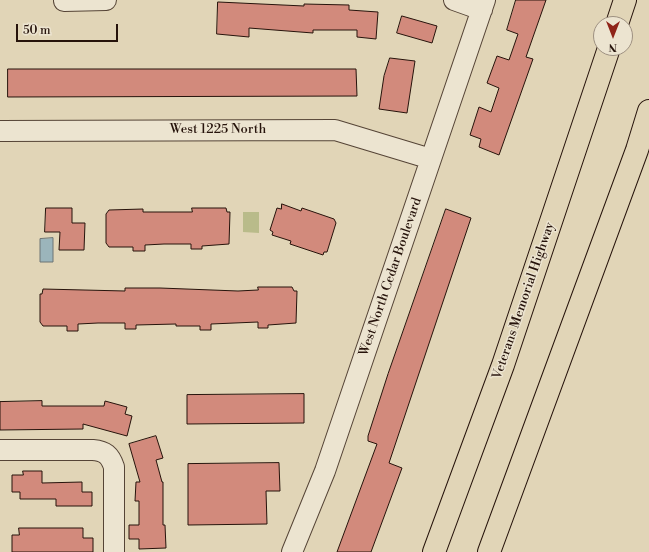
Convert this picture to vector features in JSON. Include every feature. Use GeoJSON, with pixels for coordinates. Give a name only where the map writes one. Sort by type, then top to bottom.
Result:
{"type":"FeatureCollection","features":[{"type":"Feature","properties":{"kind":"highway"},"geometry":{"type":"LineString","coordinates":[[620,16],[625,0]]}},
{"type":"Feature","properties":{"kind":"highway","name":"Veterans Memorial Highway"},"geometry":{"type":"LineString","coordinates":[[434,552],[503,365],[606,56]]}},
{"type":"Feature","properties":{"kind":"highway"},"geometry":{"type":"LineString","coordinates":[[489,552],[637,150],[649,111]]}},
{"type":"Feature","properties":{"kind":"street"},"geometry":{"type":"LineString","coordinates":[[64,1],[106,0]]}},
{"type":"Feature","properties":{"kind":"street"},"geometry":{"type":"LineString","coordinates":[[454,0],[484,5]]}},
{"type":"Feature","properties":{"kind":"street","name":"West North Cedar Boulevard"},"geometry":{"type":"LineString","coordinates":[[292,552],[325,471],[484,5]]}},
{"type":"Feature","properties":{"kind":"street","name":"West 1225 North"},"geometry":{"type":"LineString","coordinates":[[0,131],[335,130],[431,159]]}},
{"type":"Feature","properties":{"kind":"street"},"geometry":{"type":"LineString","coordinates":[[0,450],[93,450],[101,451],[107,454],[112,460],[114,467],[114,552]]}},
{"type":"Feature","properties":{"kind":"green space"},"geometry":{"type":"Polygon","coordinates":[[[243,212],[259,212],[259,233],[243,232],[243,212]]]}},
{"type":"Feature","properties":{"kind":"water"},"geometry":{"type":"Polygon","coordinates":[[[53,238],[53,262],[40,262],[40,239],[53,238]]]}},
{"type":"Feature","properties":{"kind":"building"},"geometry":{"type":"Polygon","coordinates":[[[516,0],[546,0],[526,57],[533,59],[499,155],[479,147],[481,139],[470,135],[479,107],[491,112],[499,88],[487,83],[497,56],[509,60],[518,34],[507,30],[516,0]]]}},
{"type":"Feature","properties":{"kind":"building"},"geometry":{"type":"Polygon","coordinates":[[[218,2],[304,6],[304,4],[349,5],[349,10],[378,12],[376,39],[357,37],[357,30],[313,30],[313,33],[249,28],[249,37],[217,34],[218,2]]]}},
{"type":"Feature","properties":{"kind":"building"},"geometry":{"type":"Polygon","coordinates":[[[402,16],[437,26],[432,43],[397,33],[402,16]]]}},
{"type":"Feature","properties":{"kind":"building"},"geometry":{"type":"Polygon","coordinates":[[[390,58],[415,61],[407,113],[379,109],[384,76],[390,58]]]}},
{"type":"Feature","properties":{"kind":"building"},"geometry":{"type":"Polygon","coordinates":[[[8,69],[356,69],[357,96],[8,97],[8,69]]]}},
{"type":"Feature","properties":{"kind":"building"},"geometry":{"type":"Polygon","coordinates":[[[282,204],[301,211],[302,208],[334,219],[336,223],[327,252],[324,252],[323,255],[290,244],[291,241],[272,235],[273,232],[270,230],[277,208],[281,209],[282,204]]]}},
{"type":"Feature","properties":{"kind":"building"},"geometry":{"type":"Polygon","coordinates":[[[46,208],[72,208],[72,223],[85,223],[84,250],[59,250],[60,232],[45,232],[46,208]]]}},
{"type":"Feature","properties":{"kind":"building"},"geometry":{"type":"Polygon","coordinates":[[[192,208],[226,208],[227,212],[230,212],[229,244],[202,246],[202,249],[191,249],[191,244],[145,245],[145,251],[133,251],[133,247],[109,247],[106,243],[106,214],[109,210],[143,209],[143,212],[192,212],[192,208]]]}},
{"type":"Feature","properties":{"kind":"building"},"geometry":{"type":"Polygon","coordinates":[[[446,209],[471,218],[389,463],[402,468],[371,552],[337,552],[377,444],[368,441],[368,436],[388,374],[446,209]]]}},
{"type":"Feature","properties":{"kind":"building"},"geometry":{"type":"Polygon","coordinates":[[[258,287],[292,287],[294,291],[297,291],[296,323],[268,325],[268,328],[258,328],[258,322],[211,324],[211,330],[200,330],[200,326],[176,326],[176,324],[136,325],[136,329],[125,329],[125,323],[98,323],[78,324],[78,331],[67,331],[67,326],[43,326],[40,322],[40,294],[42,294],[43,289],[125,291],[125,288],[160,288],[238,291],[258,290],[258,287]]]}},
{"type":"Feature","properties":{"kind":"building"},"geometry":{"type":"Polygon","coordinates":[[[304,394],[304,423],[187,424],[187,395],[304,394]]]}},
{"type":"Feature","properties":{"kind":"building"},"geometry":{"type":"Polygon","coordinates":[[[42,401],[42,406],[104,406],[105,401],[127,407],[125,414],[132,416],[127,436],[83,424],[83,429],[0,430],[0,402],[42,401]]]}},
{"type":"Feature","properties":{"kind":"building"},"geometry":{"type":"Polygon","coordinates":[[[156,436],[163,458],[156,460],[163,482],[163,525],[165,525],[166,548],[139,549],[139,539],[129,539],[129,525],[139,525],[139,501],[135,501],[136,482],[140,482],[129,444],[156,436]]]}},
{"type":"Feature","properties":{"kind":"building"},"geometry":{"type":"Polygon","coordinates":[[[279,463],[280,491],[266,491],[267,524],[188,525],[188,464],[279,463]]]}},
{"type":"Feature","properties":{"kind":"building"},"geometry":{"type":"Polygon","coordinates":[[[23,471],[42,471],[42,483],[82,482],[82,492],[92,492],[92,506],[56,506],[56,499],[20,499],[20,492],[12,492],[12,475],[23,475],[23,471]]]}},
{"type":"Feature","properties":{"kind":"building"},"geometry":{"type":"Polygon","coordinates":[[[19,528],[83,528],[83,538],[93,538],[93,552],[12,552],[12,535],[19,535],[19,528]]]}}]}
